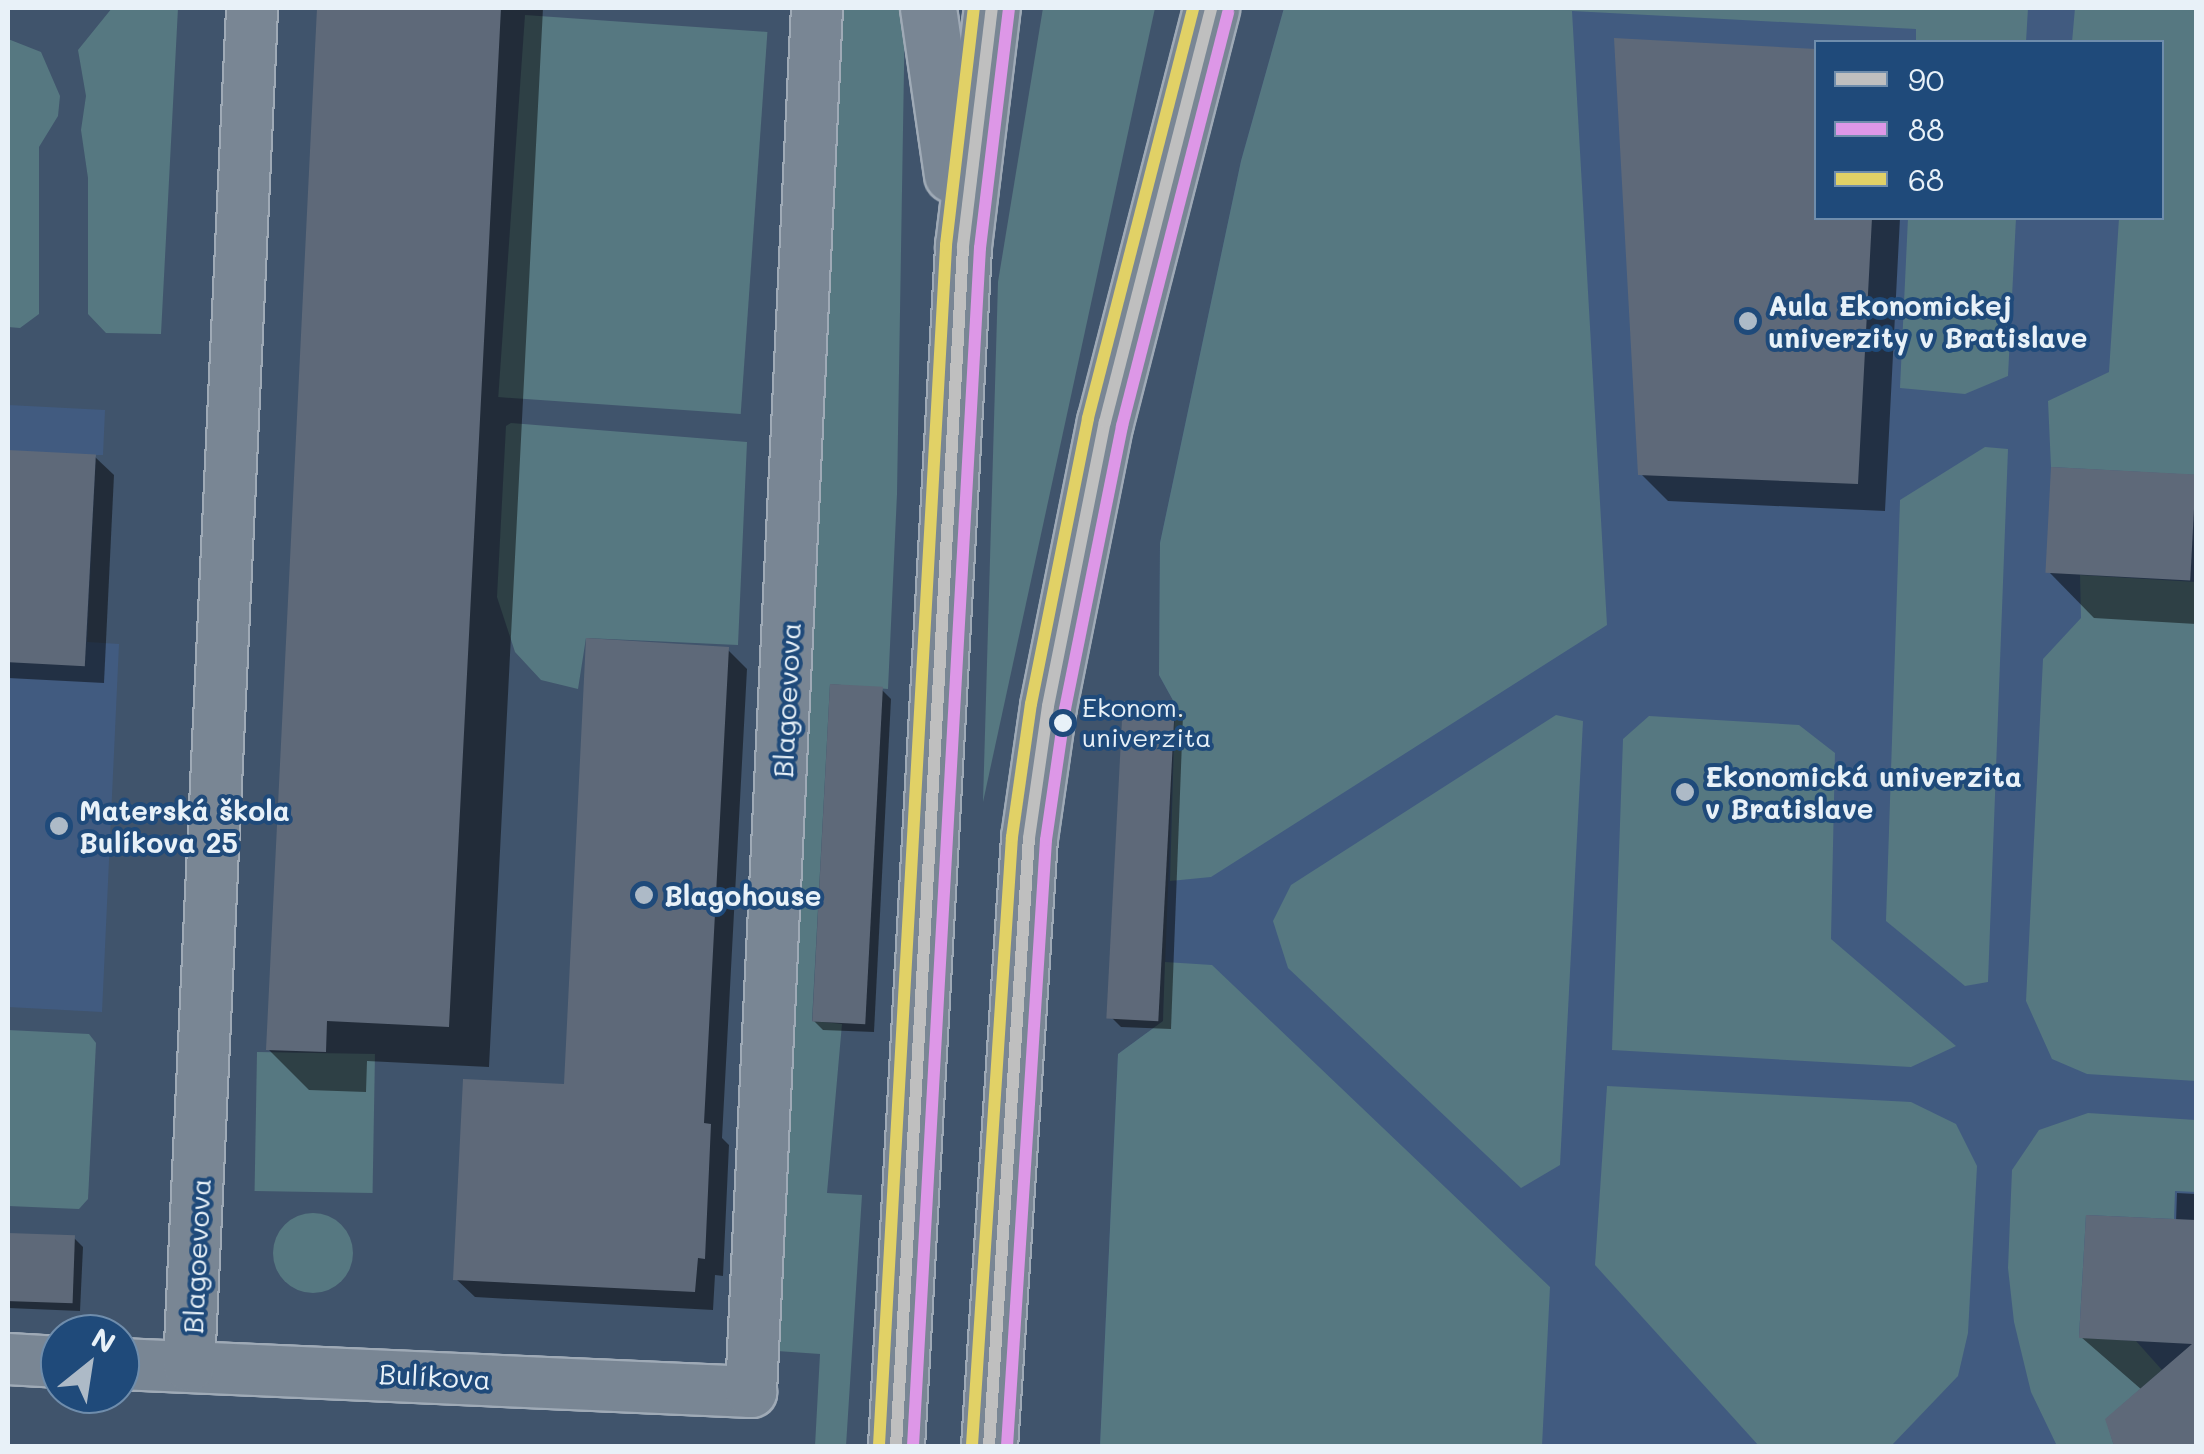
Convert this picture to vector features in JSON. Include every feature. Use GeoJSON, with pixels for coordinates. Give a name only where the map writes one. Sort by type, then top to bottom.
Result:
{"type":"FeatureCollection","features":[{"type":"Feature","properties":{"kind":"main road"},"geometry":{"type":"LineString","coordinates":[[928,8],[963,246]]}},
{"type":"Feature","properties":{"kind":"main road"},"geometry":{"type":"LineString","coordinates":[[896,1446],[963,246],[992,8]]}},
{"type":"Feature","properties":{"kind":"main road"},"geometry":{"type":"LineString","coordinates":[[989,1446],[1028,838],[1048,706],[1105,422],[1211,8]]}},
{"type":"Feature","properties":{"kind":"street","name":"Blagoevova"},"geometry":{"type":"LineString","coordinates":[[190,1366],[252,8]]}},
{"type":"Feature","properties":{"kind":"street","name":"Blagoevova"},"geometry":{"type":"LineString","coordinates":[[751,1392],[817,8]]}},
{"type":"Feature","properties":{"kind":"street"},"geometry":{"type":"LineString","coordinates":[[8,1360],[40,1361]]}},
{"type":"Feature","properties":{"kind":"street","name":"Bulíkova"},"geometry":{"type":"LineString","coordinates":[[140,1365],[751,1392]]}},
{"type":"Feature","properties":{"kind":"shaded area","name":"Ekonomická univerzita v Bratislave"},"geometry":{"type":"Polygon","coordinates":[[[1284,8],[2196,8],[2196,1446],[1100,1446],[1118,1054],[1163,1021],[1175,704],[1159,675],[1160,543],[1241,161],[1284,8]]]}},
{"type":"Feature","properties":{"kind":"shaded area","name":"Materská škola Bulíkova 25"},"geometry":{"type":"Polygon","coordinates":[[[8,405],[105,410],[103,455],[96,455],[87,642],[119,644],[102,1012],[8,1007],[8,405]]]}},
{"type":"Feature","properties":{"kind":"green space"},"geometry":{"type":"Polygon","coordinates":[[[112,8],[178,8],[161,334],[106,333],[88,314],[88,178],[81,130],[86,96],[78,50],[112,8]]]}},
{"type":"Feature","properties":{"kind":"green space"},"geometry":{"type":"Polygon","coordinates":[[[843,8],[905,8],[897,494],[888,689],[830,684],[812,1021],[842,1024],[827,1193],[862,1195],[846,1446],[815,1446],[820,1354],[777,1351],[843,8]]]}},
{"type":"Feature","properties":{"kind":"green space"},"geometry":{"type":"Polygon","coordinates":[[[1043,8],[1155,8],[983,802],[998,282],[1043,8]]]}},
{"type":"Feature","properties":{"kind":"green space"},"geometry":{"type":"Polygon","coordinates":[[[1284,8],[2028,8],[2026,40],[1916,40],[1916,29],[1572,11],[1607,625],[1211,877],[1170,881],[1175,704],[1159,675],[1160,543],[1241,161],[1284,8]]]}},
{"type":"Feature","properties":{"kind":"green space"},"geometry":{"type":"Polygon","coordinates":[[[2075,8],[2196,8],[2196,475],[2051,467],[2048,401],[2109,372],[2119,220],[2164,220],[2164,40],[2072,40],[2075,8]]]}},
{"type":"Feature","properties":{"kind":"green space"},"geometry":{"type":"Polygon","coordinates":[[[525,15],[767,32],[741,414],[498,397],[525,15]]]}},
{"type":"Feature","properties":{"kind":"green space"},"geometry":{"type":"Polygon","coordinates":[[[8,39],[41,52],[60,96],[58,116],[39,147],[39,314],[20,328],[8,327],[8,39]]]}},
{"type":"Feature","properties":{"kind":"green space"},"geometry":{"type":"Polygon","coordinates":[[[1908,220],[2016,220],[2008,376],[1965,394],[1900,388],[1908,220]]]}},
{"type":"Feature","properties":{"kind":"green space"},"geometry":{"type":"Polygon","coordinates":[[[511,423],[747,442],[738,645],[586,638],[578,689],[541,680],[515,652],[497,597],[506,426],[511,423]]]}},
{"type":"Feature","properties":{"kind":"green space"},"geometry":{"type":"Polygon","coordinates":[[[1985,447],[2008,449],[1988,982],[1965,986],[1886,921],[1900,500],[1985,447]]]}},
{"type":"Feature","properties":{"kind":"green space"},"geometry":{"type":"Polygon","coordinates":[[[2080,575],[2196,582],[2196,1081],[2087,1074],[2052,1059],[2026,1001],[2043,659],[2081,618],[2080,575]]]}},
{"type":"Feature","properties":{"kind":"green space"},"geometry":{"type":"Polygon","coordinates":[[[1556,715],[1583,721],[1560,1165],[1521,1188],[1288,968],[1273,921],[1291,885],[1556,715]]]}},
{"type":"Feature","properties":{"kind":"green space"},"geometry":{"type":"Polygon","coordinates":[[[1649,716],[1799,725],[1835,753],[1831,939],[1956,1046],[1911,1067],[1612,1050],[1623,739],[1649,716]]]}},
{"type":"Feature","properties":{"kind":"green space"},"geometry":{"type":"Polygon","coordinates":[[[1165,962],[1212,965],[1550,1287],[1542,1446],[1100,1446],[1118,1054],[1163,1021],[1165,962]]]}},
{"type":"Feature","properties":{"kind":"green space"},"geometry":{"type":"Polygon","coordinates":[[[8,1030],[89,1034],[96,1043],[88,1199],[79,1209],[8,1206],[8,1030]]]}},
{"type":"Feature","properties":{"kind":"green space"},"geometry":{"type":"Polygon","coordinates":[[[257,1052],[375,1054],[373,1193],[255,1191],[257,1052]]]}},
{"type":"Feature","properties":{"kind":"green space"},"geometry":{"type":"Polygon","coordinates":[[[1607,1086],[1911,1102],[1956,1124],[1977,1166],[1968,1333],[1958,1376],[1891,1446],[1759,1446],[1595,1265],[1607,1086]]]}},
{"type":"Feature","properties":{"kind":"green space"},"geometry":{"type":"Polygon","coordinates":[[[2088,1113],[2196,1120],[2196,1192],[2175,1191],[2174,1219],[2086,1215],[2079,1337],[2136,1341],[2162,1370],[2106,1419],[2114,1446],[2057,1446],[2031,1392],[2014,1322],[2008,1268],[2012,1170],[2039,1130],[2088,1113]]]}},
{"type":"Feature","properties":{"kind":"green space"},"geometry":{"type":"Polygon","coordinates":[[[313,1213],[328,1216],[341,1225],[350,1238],[350,1268],[341,1281],[328,1290],[313,1293],[298,1290],[285,1281],[276,1268],[273,1253],[276,1238],[285,1225],[298,1216],[313,1213]]]}},
{"type":"Feature","properties":{"kind":"building"},"geometry":{"type":"Polygon","coordinates":[[[317,8],[501,8],[449,1027],[327,1021],[326,1052],[266,1050],[317,8]]]}},
{"type":"Feature","properties":{"kind":"building","name":"Aula Ekonomickej univerzity v Bratislave"},"geometry":{"type":"Polygon","coordinates":[[[1614,38],[1814,49],[1814,220],[1872,220],[1858,484],[1638,475],[1614,38]]]}},
{"type":"Feature","properties":{"kind":"building"},"geometry":{"type":"Polygon","coordinates":[[[8,450],[96,455],[85,666],[8,662],[8,450]]]}},
{"type":"Feature","properties":{"kind":"building"},"geometry":{"type":"Polygon","coordinates":[[[2051,467],[2196,475],[2190,580],[2045,573],[2051,467]]]}},
{"type":"Feature","properties":{"kind":"building"},"geometry":{"type":"Polygon","coordinates":[[[586,638],[729,647],[704,1123],[711,1124],[705,1259],[698,1258],[695,1292],[453,1280],[463,1079],[564,1084],[586,638]]]}},
{"type":"Feature","properties":{"kind":"building"},"geometry":{"type":"Polygon","coordinates":[[[830,684],[883,687],[865,1024],[812,1022],[830,684]]]}},
{"type":"Feature","properties":{"kind":"building"},"geometry":{"type":"Polygon","coordinates":[[[1123,701],[1175,704],[1158,1021],[1106,1019],[1123,701]]]}},
{"type":"Feature","properties":{"kind":"building"},"geometry":{"type":"Polygon","coordinates":[[[2086,1215],[2196,1220],[2196,1446],[2114,1446],[2105,1419],[2192,1344],[2079,1338],[2086,1215]]]}},
{"type":"Feature","properties":{"kind":"building"},"geometry":{"type":"Polygon","coordinates":[[[8,1233],[75,1235],[73,1303],[8,1301],[8,1233]]]}},
{"type":"Feature","properties":{"kind":"transit line","name":"68"},"geometry":{"type":"LineString","coordinates":[[879,1445],[946,245],[974,8]]}},
{"type":"Feature","properties":{"kind":"transit line","name":"90"},"geometry":{"type":"LineString","coordinates":[[896,1446],[963,246],[992,8]]}},
{"type":"Feature","properties":{"kind":"transit line","name":"68"},"geometry":{"type":"LineString","coordinates":[[972,1445],[1012,837],[1031,704],[1088,418],[1193,8]]}},
{"type":"Feature","properties":{"kind":"transit line","name":"90"},"geometry":{"type":"LineString","coordinates":[[989,1446],[1029,838],[1048,706],[1105,422],[1211,8]]}},
{"type":"Feature","properties":{"kind":"transit line","name":"88"},"geometry":{"type":"LineString","coordinates":[[913,1446],[980,248],[1009,10]]}},
{"type":"Feature","properties":{"kind":"transit line","name":"88"},"geometry":{"type":"LineString","coordinates":[[1007,1446],[1046,840],[1065,709],[1122,426],[1228,12]]}},
{"type":"Feature","properties":{"kind":"place","name":"Aula Ekonomickej univerzity v Bratislave"},"geometry":{"type":"Point","coordinates":[1748,321]}},
{"type":"Feature","properties":{"kind":"place","name":"Ekonom. univerzita"},"geometry":{"type":"Point","coordinates":[1063,723]}},
{"type":"Feature","properties":{"kind":"place","name":"Ekonomická univerzita v Bratislave"},"geometry":{"type":"Point","coordinates":[1685,792]}},
{"type":"Feature","properties":{"kind":"place","name":"Materská škola Bulíkova 25"},"geometry":{"type":"Point","coordinates":[59,826]}},
{"type":"Feature","properties":{"kind":"place","name":"Blagohouse"},"geometry":{"type":"Point","coordinates":[644,895]}}]}
